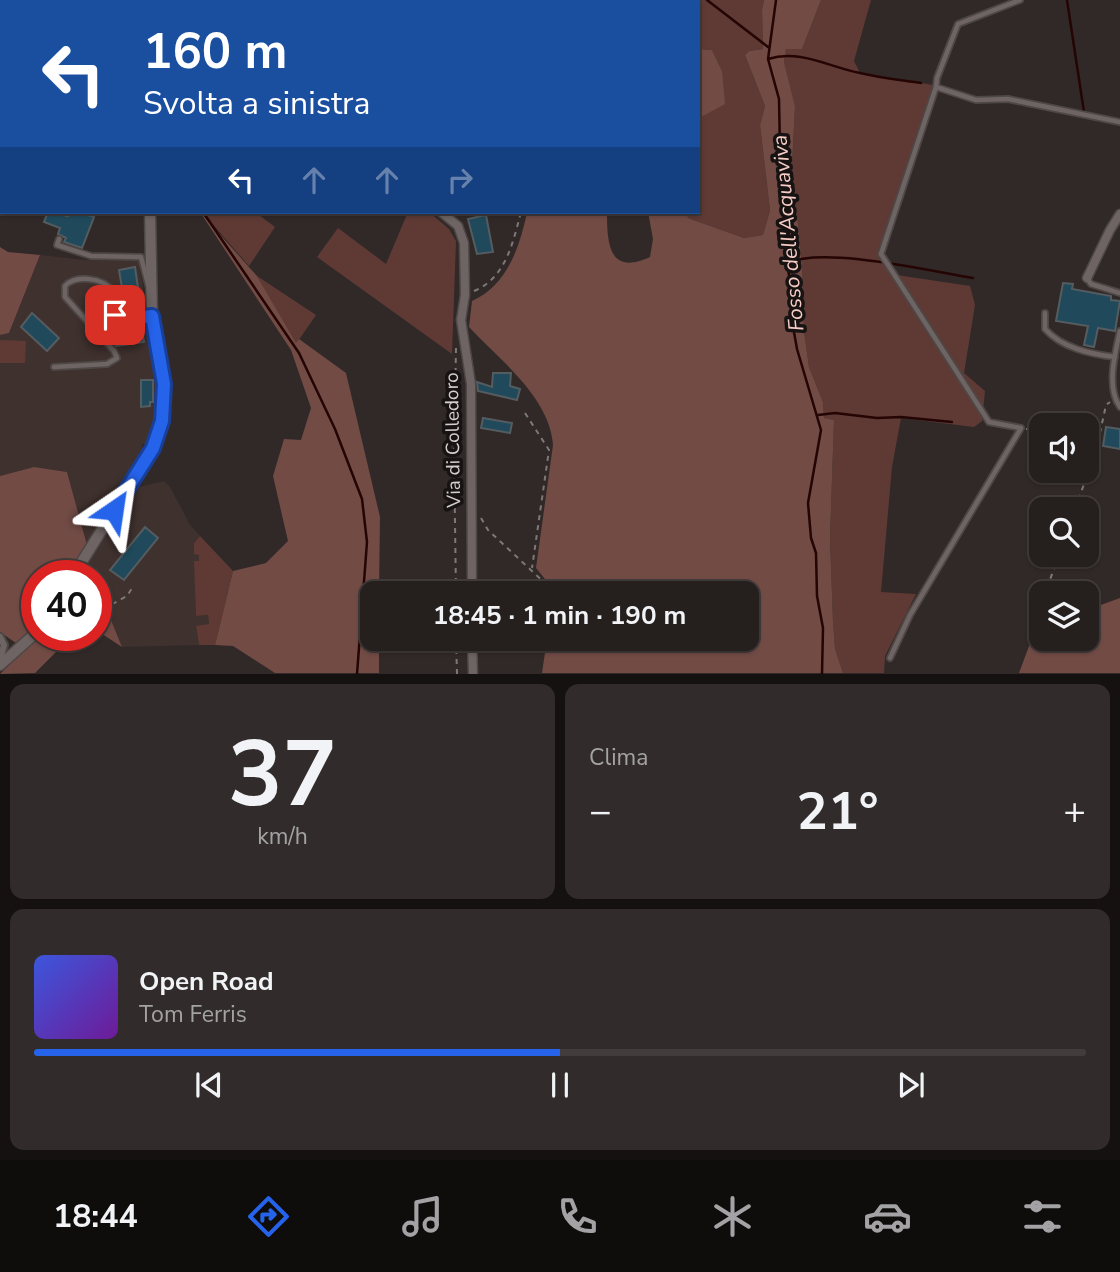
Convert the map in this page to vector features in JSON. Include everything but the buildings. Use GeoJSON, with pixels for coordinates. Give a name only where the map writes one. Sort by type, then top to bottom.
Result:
{"type":"FeatureCollection","features":[{"type":"Feature","properties":{"kind":"street"},"geometry":{"type":"LineString","coordinates":[[83,560],[149,455],[159,433],[164,390],[152,316],[153,246],[150,214]]}},
{"type":"Feature","properties":{"kind":"street","name":"Via di Colledoro"},"geometry":{"type":"LineString","coordinates":[[443,214],[458,226],[462,233],[465,295],[461,320],[471,384],[472,581]]}},
{"type":"Feature","properties":{"kind":"street"},"geometry":{"type":"LineString","coordinates":[[1087,278],[1120,214]]}},
{"type":"Feature","properties":{"kind":"street"},"geometry":{"type":"LineString","coordinates":[[0,637],[4,645],[1,656]]}},
{"type":"Feature","properties":{"kind":"street"},"geometry":{"type":"LineString","coordinates":[[0,665],[21,646]]}},
{"type":"Feature","properties":{"kind":"street"},"geometry":{"type":"LineString","coordinates":[[472,651],[473,674]]}},
{"type":"Feature","properties":{"kind":"lane"},"geometry":{"type":"LineString","coordinates":[[890,658],[909,615],[1021,428],[989,422],[881,254],[937,78],[958,24],[1020,0]]}},
{"type":"Feature","properties":{"kind":"lane"},"geometry":{"type":"LineString","coordinates":[[936,87],[976,100],[1008,99],[1120,122]]}},
{"type":"Feature","properties":{"kind":"lane"},"geometry":{"type":"LineString","coordinates":[[59,239],[57,245],[85,255],[141,257],[145,279],[151,292]]}},
{"type":"Feature","properties":{"kind":"lane"},"geometry":{"type":"LineString","coordinates":[[1087,278],[1091,284],[1120,293]]}},
{"type":"Feature","properties":{"kind":"lane"},"geometry":{"type":"LineString","coordinates":[[54,367],[111,363],[117,358],[114,351],[65,297],[65,286],[70,281],[85,279],[106,284],[113,291],[114,311],[121,320],[152,316]]}},
{"type":"Feature","properties":{"kind":"lane"},"geometry":{"type":"LineString","coordinates":[[1045,313],[1045,329],[1052,337],[1073,348],[1115,357]]}},
{"type":"Feature","properties":{"kind":"lane"},"geometry":{"type":"LineString","coordinates":[[1120,331],[1115,357],[1114,399],[1120,407]]}},
{"type":"Feature","properties":{"kind":"path"},"geometry":{"type":"LineString","coordinates":[[465,295],[486,286],[506,261],[520,214]]}},
{"type":"Feature","properties":{"kind":"path"},"geometry":{"type":"LineString","coordinates":[[456,343],[456,581]]}},
{"type":"Feature","properties":{"kind":"path"},"geometry":{"type":"LineString","coordinates":[[1099,431],[1106,405],[1114,399]]}},
{"type":"Feature","properties":{"kind":"path"},"geometry":{"type":"LineString","coordinates":[[525,414],[549,450],[532,568]]}},
{"type":"Feature","properties":{"kind":"path"},"geometry":{"type":"LineString","coordinates":[[1021,428],[1029,429]]}},
{"type":"Feature","properties":{"kind":"path"},"geometry":{"type":"LineString","coordinates":[[471,499],[488,530],[544,581]]}},
{"type":"Feature","properties":{"kind":"path"},"geometry":{"type":"LineString","coordinates":[[112,604],[127,596],[134,585]]}},
{"type":"Feature","properties":{"kind":"path"},"geometry":{"type":"LineString","coordinates":[[456,651],[457,674]]}},
{"type":"Feature","properties":{"kind":"shaded area"},"geometry":{"type":"Polygon","coordinates":[[[700,0],[764,0],[763,49],[749,51],[745,55],[765,106],[760,125],[770,210],[763,235],[744,238],[688,218],[687,214],[700,214],[700,115],[703,116],[722,71],[712,50],[700,49],[700,0]]]}},
{"type":"Feature","properties":{"kind":"shaded area"},"geometry":{"type":"Polygon","coordinates":[[[764,0],[821,0],[802,49],[786,49],[784,62],[795,106],[792,165],[809,367],[823,402],[824,418],[834,420],[830,539],[835,649],[843,673],[542,673],[545,651],[759,651],[759,581],[547,581],[536,568],[553,445],[550,428],[543,411],[521,380],[469,327],[472,301],[494,285],[510,264],[526,214],[607,214],[608,235],[613,254],[618,260],[626,262],[650,257],[653,239],[648,214],[687,214],[688,218],[744,238],[763,235],[770,210],[760,125],[765,106],[745,55],[749,51],[763,49],[764,0]]]}},
{"type":"Feature","properties":{"kind":"shaded area"},"geometry":{"type":"Polygon","coordinates":[[[821,0],[871,0],[854,61],[860,73],[933,85],[878,254],[890,274],[970,286],[975,305],[964,373],[985,391],[982,421],[974,427],[901,418],[892,467],[881,592],[916,594],[885,656],[884,673],[843,673],[835,649],[830,539],[834,420],[824,418],[823,402],[809,367],[804,331],[802,264],[792,165],[795,106],[784,62],[786,49],[802,49],[821,0]]]}},
{"type":"Feature","properties":{"kind":"shaded area"},"geometry":{"type":"Polygon","coordinates":[[[700,49],[712,50],[722,71],[725,104],[700,115],[700,49]]]}},
{"type":"Feature","properties":{"kind":"shaded area"},"geometry":{"type":"Polygon","coordinates":[[[201,214],[257,276],[296,343],[299,339],[346,373],[380,517],[379,581],[360,581],[360,651],[379,651],[379,673],[275,673],[233,646],[215,645],[233,571],[266,563],[288,541],[273,476],[284,439],[301,440],[311,408],[291,350],[201,214]]]}},
{"type":"Feature","properties":{"kind":"shaded area"},"geometry":{"type":"Polygon","coordinates":[[[204,214],[258,214],[275,227],[249,266],[204,214]]]}},
{"type":"Feature","properties":{"kind":"shaded area"},"geometry":{"type":"Polygon","coordinates":[[[407,214],[431,214],[449,229],[456,241],[452,354],[317,257],[338,228],[386,264],[407,214]]]}},
{"type":"Feature","properties":{"kind":"shaded area"},"geometry":{"type":"Polygon","coordinates":[[[0,247],[8,252],[40,255],[9,333],[0,335],[0,247]]]}},
{"type":"Feature","properties":{"kind":"shaded area"},"geometry":{"type":"Polygon","coordinates":[[[40,255],[85,260],[138,260],[145,299],[142,311],[144,326],[157,372],[159,407],[150,445],[142,444],[142,456],[87,545],[67,472],[34,467],[0,476],[0,335],[9,333],[40,255]]]}},
{"type":"Feature","properties":{"kind":"shaded area"},"geometry":{"type":"Polygon","coordinates":[[[257,276],[316,315],[296,344],[257,276]]]}},
{"type":"Feature","properties":{"kind":"shaded area"},"geometry":{"type":"Polygon","coordinates":[[[0,340],[26,341],[25,363],[0,363],[0,340]]]}},
{"type":"Feature","properties":{"kind":"shaded area"},"geometry":{"type":"Polygon","coordinates":[[[34,467],[67,472],[87,545],[78,560],[21,560],[19,645],[0,632],[0,476],[34,467]]]}},
{"type":"Feature","properties":{"kind":"shaded area"},"geometry":{"type":"Polygon","coordinates":[[[164,481],[170,487],[190,525],[200,536],[194,543],[200,555],[199,562],[195,561],[196,616],[208,615],[209,625],[196,627],[199,645],[122,647],[112,622],[112,560],[90,560],[134,488],[164,481]]]}},
{"type":"Feature","properties":{"kind":"shaded area"},"geometry":{"type":"Polygon","coordinates":[[[200,536],[233,571],[215,645],[199,645],[196,626],[209,624],[208,615],[196,616],[194,561],[199,561],[199,555],[194,554],[194,543],[200,536]]]}},
{"type":"Feature","properties":{"kind":"shaded area"},"geometry":{"type":"Polygon","coordinates":[[[1120,598],[1120,673],[1019,673],[1029,646],[1029,651],[1099,651],[1099,606],[1120,598]]]}},
{"type":"Feature","properties":{"kind":"shaded area"},"geometry":{"type":"Polygon","coordinates":[[[112,622],[122,647],[112,640],[112,622]]]}},
{"type":"Feature","properties":{"kind":"shaded area"},"geometry":{"type":"Polygon","coordinates":[[[24,651],[57,651],[35,673],[0,674],[24,651]]]}},
{"type":"Feature","properties":{"kind":"waterway"},"geometry":{"type":"LineString","coordinates":[[707,0],[768,47]]}},
{"type":"Feature","properties":{"kind":"waterway","name":"Fosso dell'Acquaviva"},"geometry":{"type":"LineString","coordinates":[[776,0],[768,59],[779,99],[780,150],[790,226],[785,251],[792,293],[792,321],[797,349],[821,430],[808,503],[811,538],[816,553],[817,596],[823,628],[822,674]]}},
{"type":"Feature","properties":{"kind":"waterway"},"geometry":{"type":"LineString","coordinates":[[1067,0],[1084,112]]}},
{"type":"Feature","properties":{"kind":"waterway"},"geometry":{"type":"LineString","coordinates":[[768,59],[780,56],[803,57],[868,75],[921,83]]}},
{"type":"Feature","properties":{"kind":"waterway"},"geometry":{"type":"LineString","coordinates":[[204,214],[299,353],[335,429],[362,499],[367,542],[357,674]]}},
{"type":"Feature","properties":{"kind":"waterway"},"geometry":{"type":"LineString","coordinates":[[787,263],[804,258],[851,258],[973,278]]}},
{"type":"Feature","properties":{"kind":"waterway"},"geometry":{"type":"LineString","coordinates":[[818,415],[835,413],[952,422]]}},
{"type":"Feature","properties":{"kind":"route"},"geometry":{"type":"LineString","coordinates":[[114,510],[157,440],[165,396],[152,316],[121,320],[115,315]]}}]}
